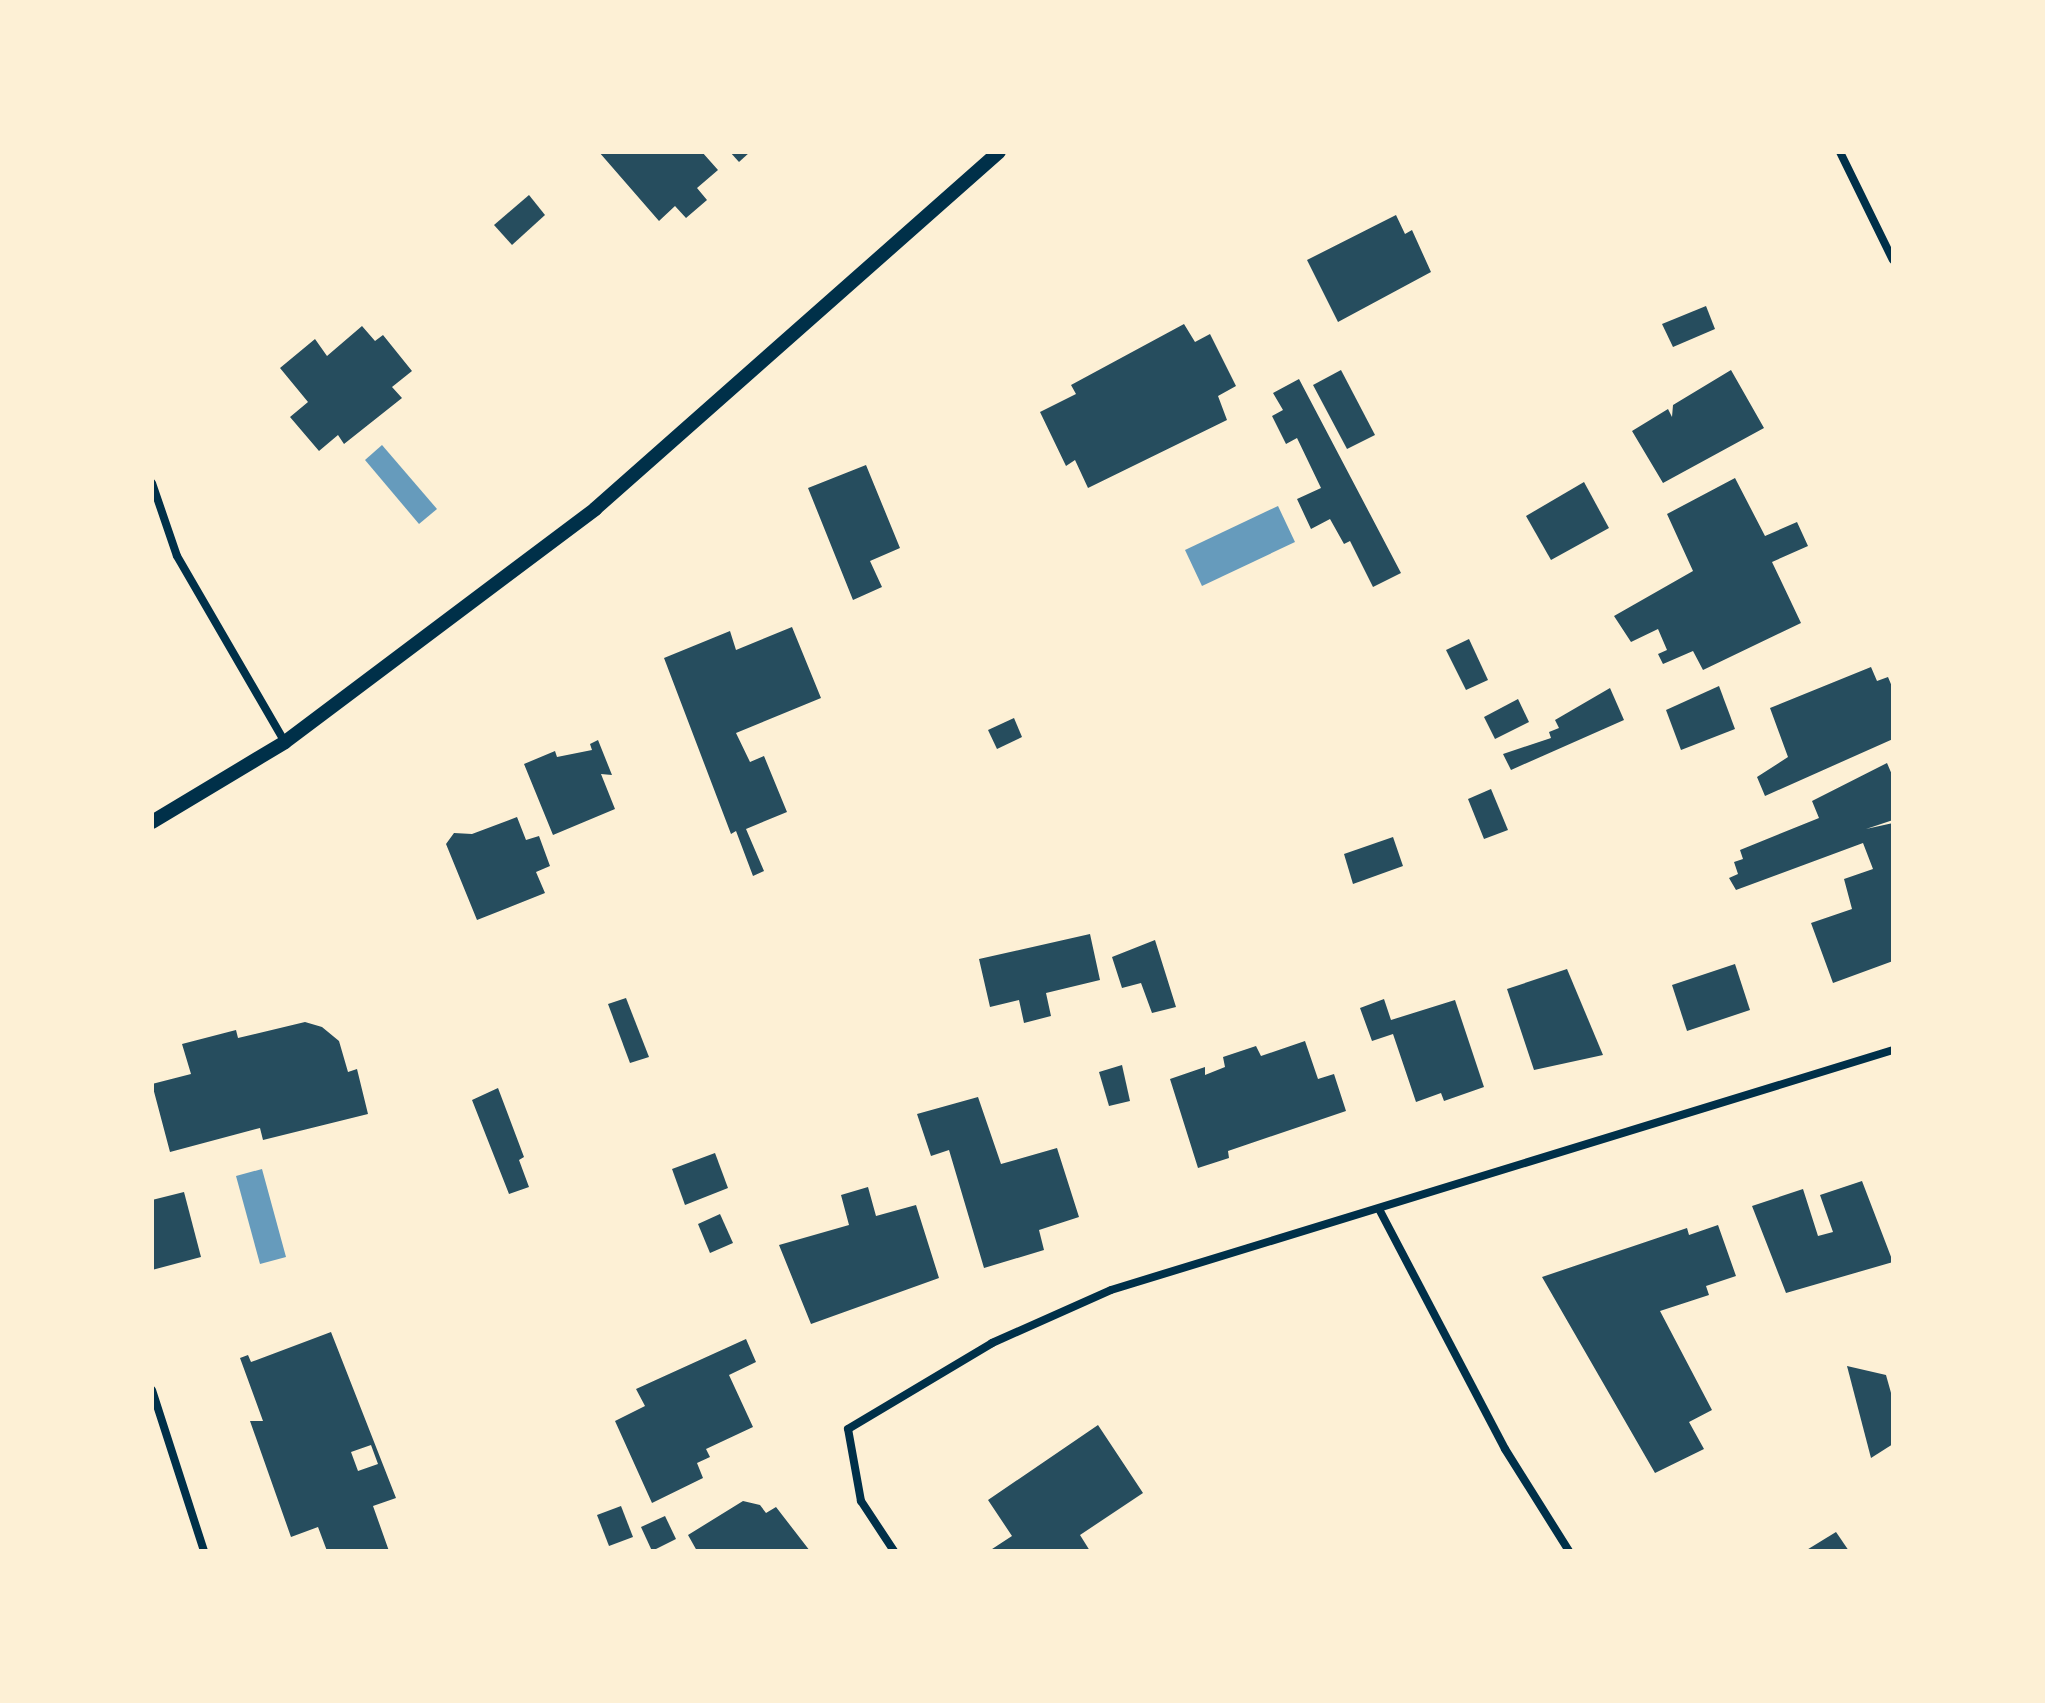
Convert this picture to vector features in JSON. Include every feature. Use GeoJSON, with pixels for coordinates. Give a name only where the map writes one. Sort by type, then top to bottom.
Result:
{"type":"FeatureCollection","features":[{"type":"Feature","properties":{"kind":"street"},"geometry":{"type":"LineString","coordinates":[[152,822],[285,742],[595,509],[999,152]]}},
{"type":"Feature","properties":{"kind":"street"},"geometry":{"type":"LineString","coordinates":[[1840,152],[1893,260]]}},
{"type":"Feature","properties":{"kind":"street"},"geometry":{"type":"LineString","coordinates":[[152,483],[177,556],[285,742]]}},
{"type":"Feature","properties":{"kind":"street"},"geometry":{"type":"LineString","coordinates":[[894,1551],[861,1501],[848,1429],[992,1343],[1111,1290],[1893,1050]]}},
{"type":"Feature","properties":{"kind":"street"},"geometry":{"type":"LineString","coordinates":[[1379,1209],[1505,1449],[1569,1551]]}},
{"type":"Feature","properties":{"kind":"street"},"geometry":{"type":"LineString","coordinates":[[152,1390],[204,1551]]}},
{"type":"Feature","properties":{"kind":"water"},"geometry":{"type":"Polygon","coordinates":[[[382,445],[437,509],[419,524],[365,460],[382,445]]]}},
{"type":"Feature","properties":{"kind":"water"},"geometry":{"type":"Polygon","coordinates":[[[1278,506],[1295,542],[1202,586],[1185,550],[1278,506]]]}},
{"type":"Feature","properties":{"kind":"water"},"geometry":{"type":"Polygon","coordinates":[[[262,1169],[286,1257],[260,1264],[236,1176],[262,1169]]]}},
{"type":"Feature","properties":{"kind":"building"},"geometry":{"type":"Polygon","coordinates":[[[599,152],[702,152],[718,170],[697,188],[707,200],[686,218],[675,206],[659,221],[599,152]]]}},
{"type":"Feature","properties":{"kind":"building"},"geometry":{"type":"Polygon","coordinates":[[[730,152],[750,152],[739,162],[730,152]]]}},
{"type":"Feature","properties":{"kind":"building"},"geometry":{"type":"Polygon","coordinates":[[[529,195],[545,215],[512,245],[494,225],[529,195]]]}},
{"type":"Feature","properties":{"kind":"building"},"geometry":{"type":"Polygon","coordinates":[[[1396,215],[1405,234],[1412,230],[1431,272],[1338,322],[1307,260],[1396,215]]]}},
{"type":"Feature","properties":{"kind":"building"},"geometry":{"type":"Polygon","coordinates":[[[1706,306],[1715,329],[1673,347],[1662,324],[1706,306]]]}},
{"type":"Feature","properties":{"kind":"building"},"geometry":{"type":"Polygon","coordinates":[[[1184,324],[1195,342],[1210,334],[1236,386],[1218,396],[1227,420],[1088,488],[1075,460],[1066,466],[1040,412],[1076,394],[1071,385],[1184,324]]]}},
{"type":"Feature","properties":{"kind":"building"},"geometry":{"type":"Polygon","coordinates":[[[362,326],[375,341],[383,335],[412,371],[392,387],[402,398],[344,444],[338,435],[319,451],[290,417],[308,402],[280,368],[315,339],[327,356],[362,326]]]}},
{"type":"Feature","properties":{"kind":"building"},"geometry":{"type":"Polygon","coordinates":[[[1341,370],[1375,435],[1347,449],[1313,385],[1341,370]]]}},
{"type":"Feature","properties":{"kind":"building"},"geometry":{"type":"Polygon","coordinates":[[[1731,370],[1764,428],[1663,483],[1632,431],[1668,409],[1672,417],[1673,405],[1731,370]]]}},
{"type":"Feature","properties":{"kind":"building"},"geometry":{"type":"Polygon","coordinates":[[[1299,379],[1401,573],[1373,587],[1350,541],[1344,544],[1330,519],[1311,529],[1297,499],[1321,488],[1297,438],[1286,444],[1272,416],[1283,410],[1273,393],[1299,379]]]}},
{"type":"Feature","properties":{"kind":"building"},"geometry":{"type":"Polygon","coordinates":[[[866,465],[900,548],[870,561],[882,587],[853,600],[808,488],[866,465]]]}},
{"type":"Feature","properties":{"kind":"building"},"geometry":{"type":"Polygon","coordinates":[[[1735,478],[1765,536],[1797,522],[1808,546],[1772,562],[1801,623],[1703,670],[1693,651],[1663,664],[1658,654],[1667,650],[1658,629],[1631,642],[1614,616],[1693,571],[1667,514],[1735,478]]]}},
{"type":"Feature","properties":{"kind":"building"},"geometry":{"type":"Polygon","coordinates":[[[1584,482],[1609,528],[1551,560],[1526,516],[1584,482]]]}},
{"type":"Feature","properties":{"kind":"building"},"geometry":{"type":"Polygon","coordinates":[[[792,627],[821,698],[736,733],[750,762],[764,756],[787,812],[746,829],[764,871],[753,876],[736,831],[731,834],[664,658],[730,631],[736,650],[792,627]]]}},
{"type":"Feature","properties":{"kind":"building"},"geometry":{"type":"Polygon","coordinates":[[[1469,639],[1488,680],[1466,690],[1446,650],[1469,639]]]}},
{"type":"Feature","properties":{"kind":"building"},"geometry":{"type":"Polygon","coordinates":[[[1871,667],[1877,681],[1888,677],[1893,689],[1893,739],[1765,796],[1757,777],[1788,757],[1770,708],[1871,667]]]}},
{"type":"Feature","properties":{"kind":"building"},"geometry":{"type":"Polygon","coordinates":[[[1719,686],[1735,729],[1681,750],[1666,710],[1719,686]]]}},
{"type":"Feature","properties":{"kind":"building"},"geometry":{"type":"Polygon","coordinates":[[[1610,688],[1624,720],[1511,770],[1503,754],[1551,738],[1549,732],[1559,728],[1555,720],[1610,688]]]}},
{"type":"Feature","properties":{"kind":"building"},"geometry":{"type":"Polygon","coordinates":[[[1518,699],[1529,722],[1495,739],[1484,717],[1518,699]]]}},
{"type":"Feature","properties":{"kind":"building"},"geometry":{"type":"Polygon","coordinates":[[[1014,718],[1022,737],[997,749],[988,730],[1014,718]]]}},
{"type":"Feature","properties":{"kind":"building"},"geometry":{"type":"Polygon","coordinates":[[[598,740],[612,775],[601,774],[615,809],[553,835],[524,764],[555,751],[557,757],[592,750],[590,744],[598,740]]]}},
{"type":"Feature","properties":{"kind":"building"},"geometry":{"type":"Polygon","coordinates":[[[1887,763],[1893,777],[1893,820],[1866,829],[1893,823],[1893,961],[1833,983],[1811,923],[1852,909],[1844,879],[1873,869],[1863,843],[1736,890],[1729,878],[1738,874],[1734,862],[1743,859],[1740,850],[1819,818],[1812,801],[1887,763]]]}},
{"type":"Feature","properties":{"kind":"building"},"geometry":{"type":"Polygon","coordinates":[[[1491,789],[1508,830],[1484,839],[1468,799],[1491,789]]]}},
{"type":"Feature","properties":{"kind":"building"},"geometry":{"type":"Polygon","coordinates":[[[517,817],[526,840],[539,836],[550,866],[536,872],[545,893],[477,920],[446,844],[454,833],[472,834],[517,817]]]}},
{"type":"Feature","properties":{"kind":"building"},"geometry":{"type":"Polygon","coordinates":[[[1393,837],[1403,866],[1353,884],[1344,854],[1393,837]]]}},
{"type":"Feature","properties":{"kind":"building"},"geometry":{"type":"Polygon","coordinates":[[[1090,934],[1100,980],[1046,993],[1051,1016],[1024,1023],[1019,1000],[990,1007],[979,959],[1090,934]]]}},
{"type":"Feature","properties":{"kind":"building"},"geometry":{"type":"Polygon","coordinates":[[[1155,940],[1176,1007],[1152,1013],[1141,983],[1122,988],[1112,957],[1155,940]]]}},
{"type":"Feature","properties":{"kind":"building"},"geometry":{"type":"Polygon","coordinates":[[[1735,964],[1750,1010],[1687,1031],[1672,985],[1735,964]]]}},
{"type":"Feature","properties":{"kind":"building"},"geometry":{"type":"Polygon","coordinates":[[[1567,969],[1603,1055],[1534,1070],[1507,989],[1567,969]]]}},
{"type":"Feature","properties":{"kind":"building"},"geometry":{"type":"Polygon","coordinates":[[[626,998],[649,1057],[630,1063],[608,1004],[626,998]]]}},
{"type":"Feature","properties":{"kind":"building"},"geometry":{"type":"Polygon","coordinates":[[[1384,999],[1391,1020],[1455,1000],[1484,1087],[1444,1101],[1441,1093],[1416,1102],[1393,1034],[1372,1041],[1360,1008],[1384,999]]]}},
{"type":"Feature","properties":{"kind":"building"},"geometry":{"type":"Polygon","coordinates":[[[305,1022],[322,1027],[339,1041],[348,1072],[357,1069],[368,1114],[263,1140],[260,1128],[170,1152],[152,1084],[191,1074],[182,1044],[236,1030],[238,1038],[305,1022]]]}},
{"type":"Feature","properties":{"kind":"building"},"geometry":{"type":"Polygon","coordinates":[[[1305,1041],[1318,1079],[1334,1074],[1346,1111],[1228,1151],[1229,1158],[1198,1168],[1170,1079],[1205,1067],[1205,1075],[1225,1067],[1223,1057],[1256,1046],[1261,1056],[1305,1041]]]}},
{"type":"Feature","properties":{"kind":"building"},"geometry":{"type":"Polygon","coordinates":[[[1122,1065],[1130,1101],[1109,1106],[1099,1072],[1122,1065]]]}},
{"type":"Feature","properties":{"kind":"building"},"geometry":{"type":"Polygon","coordinates":[[[498,1088],[524,1157],[519,1160],[529,1187],[509,1194],[472,1100],[498,1088]]]}},
{"type":"Feature","properties":{"kind":"building"},"geometry":{"type":"Polygon","coordinates":[[[978,1097],[1001,1164],[1057,1148],[1079,1217],[1039,1230],[1044,1250],[984,1268],[949,1150],[931,1156],[917,1114],[978,1097]]]}},
{"type":"Feature","properties":{"kind":"building"},"geometry":{"type":"Polygon","coordinates":[[[715,1153],[728,1188],[685,1205],[672,1169],[715,1153]]]}},
{"type":"Feature","properties":{"kind":"building"},"geometry":{"type":"Polygon","coordinates":[[[1862,1181],[1893,1262],[1786,1293],[1752,1206],[1803,1189],[1818,1236],[1833,1232],[1820,1195],[1862,1181]]]}},
{"type":"Feature","properties":{"kind":"building"},"geometry":{"type":"Polygon","coordinates":[[[868,1187],[876,1216],[916,1205],[939,1278],[811,1324],[779,1245],[849,1225],[841,1195],[868,1187]]]}},
{"type":"Feature","properties":{"kind":"building"},"geometry":{"type":"Polygon","coordinates":[[[184,1192],[201,1257],[152,1270],[152,1200],[184,1192]]]}},
{"type":"Feature","properties":{"kind":"building"},"geometry":{"type":"Polygon","coordinates":[[[720,1214],[733,1243],[710,1253],[698,1224],[720,1214]]]}},
{"type":"Feature","properties":{"kind":"building"},"geometry":{"type":"Polygon","coordinates":[[[1718,1225],[1736,1276],[1706,1286],[1709,1295],[1660,1311],[1712,1410],[1689,1422],[1704,1449],[1655,1473],[1542,1277],[1687,1228],[1689,1235],[1718,1225]]]}},
{"type":"Feature","properties":{"kind":"building"},"geometry":{"type":"Polygon","coordinates":[[[331,1332],[396,1498],[373,1506],[389,1551],[327,1551],[318,1527],[291,1537],[250,1421],[263,1421],[240,1358],[248,1355],[251,1362],[331,1332]],[[371,1445],[351,1452],[358,1471],[378,1464],[371,1445]]]}},
{"type":"Feature","properties":{"kind":"building"},"geometry":{"type":"Polygon","coordinates":[[[746,1339],[756,1362],[729,1375],[753,1427],[706,1449],[710,1457],[697,1463],[703,1478],[652,1503],[615,1421],[645,1406],[636,1389],[746,1339]]]}},
{"type":"Feature","properties":{"kind":"building"},"geometry":{"type":"Polygon","coordinates":[[[1847,1366],[1886,1375],[1893,1400],[1893,1444],[1871,1458],[1847,1366]]]}},
{"type":"Feature","properties":{"kind":"building"},"geometry":{"type":"Polygon","coordinates":[[[1098,1425],[1143,1493],[1080,1535],[1090,1551],[989,1551],[1012,1536],[988,1500],[1098,1425]]]}},
{"type":"Feature","properties":{"kind":"building"},"geometry":{"type":"Polygon","coordinates":[[[743,1501],[760,1505],[766,1513],[776,1507],[810,1551],[697,1551],[688,1535],[743,1501]]]}},
{"type":"Feature","properties":{"kind":"building"},"geometry":{"type":"Polygon","coordinates":[[[621,1506],[633,1537],[609,1546],[597,1515],[621,1506]]]}},
{"type":"Feature","properties":{"kind":"building"},"geometry":{"type":"Polygon","coordinates":[[[665,1516],[676,1539],[652,1551],[641,1527],[665,1516]]]}},
{"type":"Feature","properties":{"kind":"building"},"geometry":{"type":"Polygon","coordinates":[[[1836,1532],[1849,1551],[1805,1551],[1836,1532]]]}}]}
